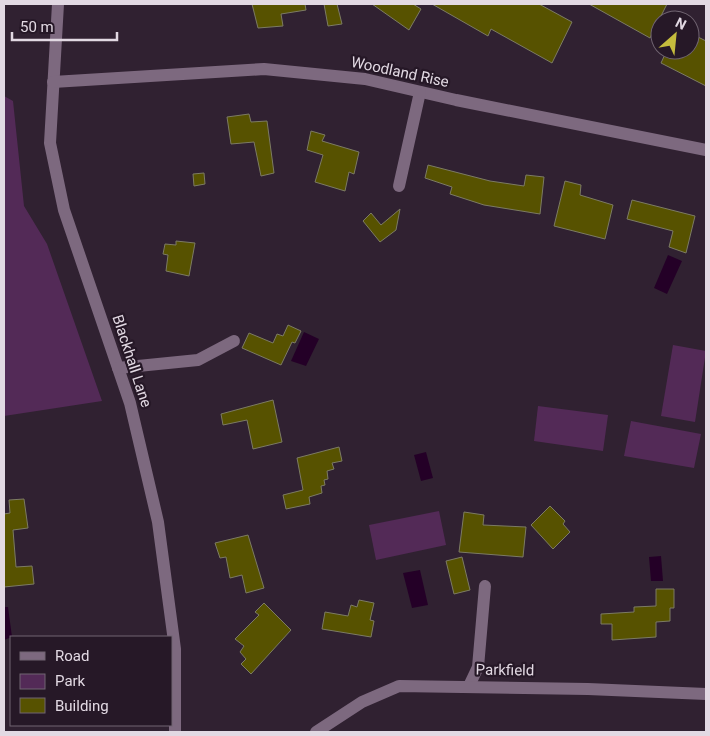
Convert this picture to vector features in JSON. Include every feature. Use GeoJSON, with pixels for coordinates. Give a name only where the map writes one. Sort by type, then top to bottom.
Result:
{"type":"FeatureCollection","features":[{"type":"Feature","properties":{"kind":"street","name":"Blackhall Lane"},"geometry":{"type":"LineString","coordinates":[[58,4],[50,143],[64,210],[130,403],[158,522],[175,649],[175,732]]}},
{"type":"Feature","properties":{"kind":"street","name":"Woodland Rise"},"geometry":{"type":"LineString","coordinates":[[53,82],[264,69],[365,79],[420,92],[706,150]]}},
{"type":"Feature","properties":{"kind":"street"},"geometry":{"type":"LineString","coordinates":[[399,186],[420,92]]}},
{"type":"Feature","properties":{"kind":"street"},"geometry":{"type":"LineString","coordinates":[[118,368],[198,360],[234,341]]}},
{"type":"Feature","properties":{"kind":"street"},"geometry":{"type":"LineString","coordinates":[[469,686],[478,668],[485,586]]}},
{"type":"Feature","properties":{"kind":"street","name":"Parkfield"},"geometry":{"type":"LineString","coordinates":[[316,732],[362,702],[400,686],[469,686],[706,694]]}},
{"type":"Feature","properties":{"kind":"green space"},"geometry":{"type":"Polygon","coordinates":[[[4,96],[13,101],[24,206],[47,244],[102,401],[4,416],[4,96]]]}},
{"type":"Feature","properties":{"kind":"green space"},"geometry":{"type":"Polygon","coordinates":[[[673,345],[706,351],[695,422],[661,416],[673,345]]]}},
{"type":"Feature","properties":{"kind":"green space"},"geometry":{"type":"Polygon","coordinates":[[[538,406],[608,415],[603,451],[534,441],[538,406]]]}},
{"type":"Feature","properties":{"kind":"green space"},"geometry":{"type":"Polygon","coordinates":[[[631,421],[701,434],[694,468],[624,456],[631,421]]]}},
{"type":"Feature","properties":{"kind":"green space"},"geometry":{"type":"Polygon","coordinates":[[[439,511],[446,545],[376,560],[369,525],[439,511]]]}},
{"type":"Feature","properties":{"kind":"shaded area"},"geometry":{"type":"Polygon","coordinates":[[[668,255],[682,261],[667,294],[654,288],[668,255]]]}},
{"type":"Feature","properties":{"kind":"shaded area"},"geometry":{"type":"Polygon","coordinates":[[[304,332],[319,339],[306,366],[291,361],[304,332]]]}},
{"type":"Feature","properties":{"kind":"shaded area"},"geometry":{"type":"Polygon","coordinates":[[[426,452],[433,478],[421,481],[414,455],[426,452]]]}},
{"type":"Feature","properties":{"kind":"shaded area"},"geometry":{"type":"Polygon","coordinates":[[[661,556],[663,581],[651,581],[649,557],[661,556]]]}},
{"type":"Feature","properties":{"kind":"shaded area"},"geometry":{"type":"Polygon","coordinates":[[[420,570],[428,605],[412,608],[403,573],[420,570]]]}},
{"type":"Feature","properties":{"kind":"shaded area"},"geometry":{"type":"Polygon","coordinates":[[[4,607],[8,607],[12,636],[4,640],[4,607]]]}},
{"type":"Feature","properties":{"kind":"building"},"geometry":{"type":"Polygon","coordinates":[[[252,4],[305,4],[306,10],[281,14],[283,26],[258,28],[252,4]]]}},
{"type":"Feature","properties":{"kind":"building"},"geometry":{"type":"Polygon","coordinates":[[[324,4],[337,4],[342,24],[328,26],[324,4]]]}},
{"type":"Feature","properties":{"kind":"building"},"geometry":{"type":"Polygon","coordinates":[[[372,4],[413,4],[421,9],[409,30],[372,4]]]}},
{"type":"Feature","properties":{"kind":"building"},"geometry":{"type":"Polygon","coordinates":[[[432,4],[539,4],[572,22],[552,63],[491,29],[488,36],[432,4]]]}},
{"type":"Feature","properties":{"kind":"building"},"geometry":{"type":"Polygon","coordinates":[[[589,4],[667,4],[664,10],[650,10],[650,38],[589,4]]]}},
{"type":"Feature","properties":{"kind":"building"},"geometry":{"type":"Polygon","coordinates":[[[700,38],[706,41],[706,86],[661,63],[662,60],[700,60],[700,38]]]}},
{"type":"Feature","properties":{"kind":"building"},"geometry":{"type":"Polygon","coordinates":[[[249,114],[251,122],[267,121],[274,173],[261,176],[254,142],[231,144],[227,117],[249,114]]]}},
{"type":"Feature","properties":{"kind":"building"},"geometry":{"type":"Polygon","coordinates":[[[311,131],[325,135],[322,141],[359,152],[354,174],[349,172],[345,191],[315,182],[323,155],[307,150],[311,131]]]}},
{"type":"Feature","properties":{"kind":"building"},"geometry":{"type":"Polygon","coordinates":[[[428,165],[490,181],[524,186],[526,175],[544,177],[540,214],[484,205],[450,194],[452,187],[425,178],[428,165]]]}},
{"type":"Feature","properties":{"kind":"building"},"geometry":{"type":"Polygon","coordinates":[[[204,173],[205,184],[194,186],[193,174],[204,173]]]}},
{"type":"Feature","properties":{"kind":"building"},"geometry":{"type":"Polygon","coordinates":[[[565,181],[581,185],[580,195],[613,205],[605,239],[554,226],[565,181]]]}},
{"type":"Feature","properties":{"kind":"building"},"geometry":{"type":"Polygon","coordinates":[[[632,200],[695,216],[686,253],[669,247],[673,231],[627,219],[632,200]]]}},
{"type":"Feature","properties":{"kind":"building"},"geometry":{"type":"Polygon","coordinates":[[[400,209],[396,230],[380,242],[363,221],[371,213],[381,225],[400,209]]]}},
{"type":"Feature","properties":{"kind":"building"},"geometry":{"type":"Polygon","coordinates":[[[176,241],[195,243],[189,276],[166,271],[168,255],[163,254],[165,244],[176,245],[176,241]]]}},
{"type":"Feature","properties":{"kind":"building"},"geometry":{"type":"Polygon","coordinates":[[[288,325],[301,331],[295,343],[292,342],[281,365],[242,348],[249,333],[273,343],[277,334],[283,336],[288,325]]]}},
{"type":"Feature","properties":{"kind":"building"},"geometry":{"type":"Polygon","coordinates":[[[273,400],[282,442],[253,449],[247,420],[223,425],[221,414],[273,400]]]}},
{"type":"Feature","properties":{"kind":"building"},"geometry":{"type":"Polygon","coordinates":[[[339,447],[342,461],[332,463],[334,469],[327,471],[328,479],[324,480],[325,485],[321,486],[322,493],[309,497],[310,504],[286,509],[283,495],[303,490],[297,458],[339,447]]]}},
{"type":"Feature","properties":{"kind":"building"},"geometry":{"type":"Polygon","coordinates":[[[24,499],[28,528],[13,530],[16,567],[32,566],[34,584],[4,587],[4,514],[10,513],[9,500],[24,499]]]}},
{"type":"Feature","properties":{"kind":"building"},"geometry":{"type":"Polygon","coordinates":[[[550,506],[565,521],[563,524],[570,532],[553,549],[531,525],[550,506]]]}},
{"type":"Feature","properties":{"kind":"building"},"geometry":{"type":"Polygon","coordinates":[[[464,512],[484,515],[483,525],[526,527],[523,557],[459,552],[464,512]]]}},
{"type":"Feature","properties":{"kind":"building"},"geometry":{"type":"Polygon","coordinates":[[[248,535],[264,588],[246,593],[242,575],[230,578],[226,557],[220,558],[215,543],[248,535]]]}},
{"type":"Feature","properties":{"kind":"building"},"geometry":{"type":"Polygon","coordinates":[[[462,557],[470,590],[454,594],[446,561],[462,557]]]}},
{"type":"Feature","properties":{"kind":"building"},"geometry":{"type":"Polygon","coordinates":[[[656,589],[674,589],[674,608],[670,608],[670,621],[656,622],[656,637],[612,640],[612,624],[601,624],[601,614],[634,612],[634,607],[656,606],[656,589]]]}},
{"type":"Feature","properties":{"kind":"building"},"geometry":{"type":"Polygon","coordinates":[[[359,600],[374,603],[370,620],[374,621],[371,637],[322,629],[325,612],[348,616],[351,605],[357,607],[359,600]]]}},
{"type":"Feature","properties":{"kind":"building"},"geometry":{"type":"Polygon","coordinates":[[[264,603],[291,630],[251,674],[241,664],[246,659],[240,652],[244,646],[235,639],[259,615],[255,612],[264,603]]]}}]}
